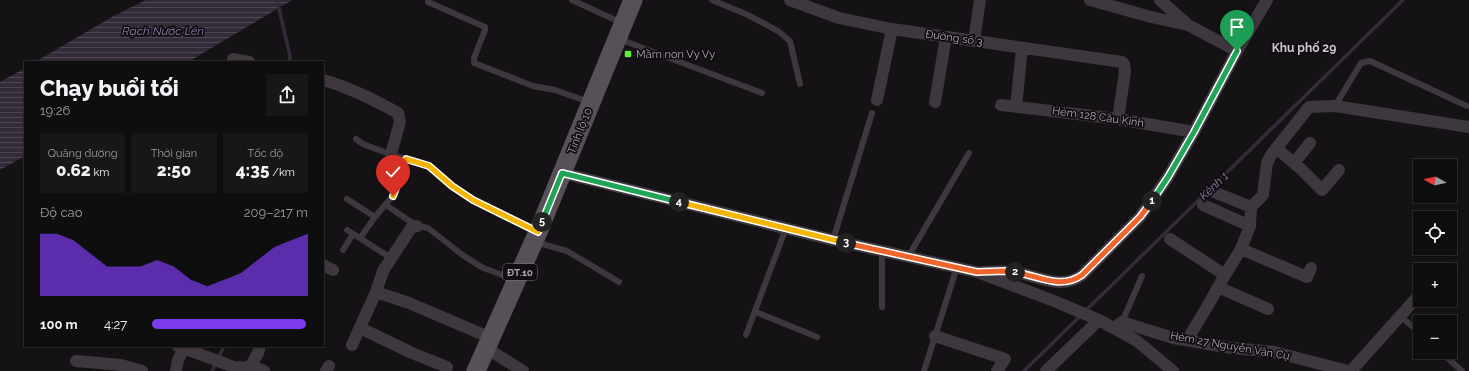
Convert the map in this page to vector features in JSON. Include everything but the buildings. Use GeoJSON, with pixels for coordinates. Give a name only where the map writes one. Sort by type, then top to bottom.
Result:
{"type":"FeatureCollection","features":[{"type":"Feature","properties":{"kind":"main road","name":"Tỉnh lộ 10"},"geometry":{"type":"LineString","coordinates":[[476,371],[536,237],[633,0]]}},
{"type":"Feature","properties":{"kind":"street","name":"Đường số 3"},"geometry":{"type":"LineString","coordinates":[[790,0],[839,18],[892,29],[1122,62],[1124,64],[1125,72],[1118,119]]}},
{"type":"Feature","properties":{"kind":"street"},"geometry":{"type":"LineString","coordinates":[[974,41],[980,0]]}},
{"type":"Feature","properties":{"kind":"street"},"geometry":{"type":"LineString","coordinates":[[1090,0],[1151,17],[1188,25]]}},
{"type":"Feature","properties":{"kind":"street"},"geometry":{"type":"LineString","coordinates":[[1160,0],[1188,25],[1237,51]]}},
{"type":"Feature","properties":{"kind":"street"},"geometry":{"type":"LineString","coordinates":[[977,272],[1012,271],[1060,283],[1076,280],[1082,275],[1140,217],[1168,177],[1237,51],[1267,0]]}},
{"type":"Feature","properties":{"kind":"street"},"geometry":{"type":"LineString","coordinates":[[877,100],[892,29]]}},
{"type":"Feature","properties":{"kind":"street"},"geometry":{"type":"LineString","coordinates":[[935,102],[946,37]]}},
{"type":"Feature","properties":{"kind":"street"},"geometry":{"type":"LineString","coordinates":[[1016,107],[1022,48]]}},
{"type":"Feature","properties":{"kind":"street"},"geometry":{"type":"LineString","coordinates":[[233,59],[244,61]]}},
{"type":"Feature","properties":{"kind":"street"},"geometry":{"type":"LineString","coordinates":[[324,80],[374,100],[398,113],[400,122],[391,154]]}},
{"type":"Feature","properties":{"kind":"street","name":"Hẻm 128 Cầu Kinh"},"geometry":{"type":"LineString","coordinates":[[1001,105],[1118,119],[1194,132]]}},
{"type":"Feature","properties":{"kind":"street"},"geometry":{"type":"LineString","coordinates":[[1186,340],[1241,249],[1250,226],[1251,207],[1263,195],[1267,163],[1276,148],[1309,107],[1335,106],[1469,127]]}},
{"type":"Feature","properties":{"kind":"street"},"geometry":{"type":"LineString","coordinates":[[1294,163],[1310,143]]}},
{"type":"Feature","properties":{"kind":"street"},"geometry":{"type":"LineString","coordinates":[[1276,148],[1322,190],[1339,170]]}},
{"type":"Feature","properties":{"kind":"street"},"geometry":{"type":"LineString","coordinates":[[562,173],[833,240],[977,272],[1054,301],[1099,320],[1118,325],[1173,371]]}},
{"type":"Feature","properties":{"kind":"street"},"geometry":{"type":"LineString","coordinates":[[1214,192],[1251,207]]}},
{"type":"Feature","properties":{"kind":"street"},"geometry":{"type":"LineString","coordinates":[[1202,205],[1250,226]]}},
{"type":"Feature","properties":{"kind":"street"},"geometry":{"type":"LineString","coordinates":[[352,345],[376,292],[383,271],[411,228],[417,226]]}},
{"type":"Feature","properties":{"kind":"street"},"geometry":{"type":"LineString","coordinates":[[1170,240],[1224,275]]}},
{"type":"Feature","properties":{"kind":"street"},"geometry":{"type":"LineString","coordinates":[[1241,249],[1307,277],[1311,268]]}},
{"type":"Feature","properties":{"kind":"street"},"geometry":{"type":"LineString","coordinates":[[1218,287],[1268,309]]}},
{"type":"Feature","properties":{"kind":"street"},"geometry":{"type":"LineString","coordinates":[[376,292],[409,303],[488,343],[523,371]]}},
{"type":"Feature","properties":{"kind":"street"},"geometry":{"type":"LineString","coordinates":[[1349,371],[1413,302]]}},
{"type":"Feature","properties":{"kind":"street"},"geometry":{"type":"LineString","coordinates":[[1046,371],[1099,320]]}},
{"type":"Feature","properties":{"kind":"street","name":"Hẻm 27 Nguyễn Văn Cự"},"geometry":{"type":"LineString","coordinates":[[1118,325],[1173,338],[1232,348],[1274,352],[1349,371]]}},
{"type":"Feature","properties":{"kind":"street"},"geometry":{"type":"LineString","coordinates":[[360,328],[412,353],[447,367]]}},
{"type":"Feature","properties":{"kind":"street"},"geometry":{"type":"LineString","coordinates":[[935,336],[1005,359],[997,371]]}},
{"type":"Feature","properties":{"kind":"street"},"geometry":{"type":"LineString","coordinates":[[176,371],[182,347],[234,367],[248,370],[257,368],[264,371]]}},
{"type":"Feature","properties":{"kind":"street"},"geometry":{"type":"LineString","coordinates":[[248,370],[260,347]]}},
{"type":"Feature","properties":{"kind":"street"},"geometry":{"type":"LineString","coordinates":[[76,361],[121,365],[142,371]]}},
{"type":"Feature","properties":{"kind":"lane"},"geometry":{"type":"LineString","coordinates":[[572,0],[620,31],[762,93]]}},
{"type":"Feature","properties":{"kind":"lane"},"geometry":{"type":"LineString","coordinates":[[712,0],[748,15],[778,31],[790,41],[800,84]]}},
{"type":"Feature","properties":{"kind":"lane"},"geometry":{"type":"LineString","coordinates":[[428,2],[485,27],[474,58],[474,63],[533,86],[555,90],[591,103]]}},
{"type":"Feature","properties":{"kind":"lane"},"geometry":{"type":"LineString","coordinates":[[1335,106],[1361,64],[1370,61],[1467,106]]}},
{"type":"Feature","properties":{"kind":"lane"},"geometry":{"type":"LineString","coordinates":[[833,240],[872,113]]}},
{"type":"Feature","properties":{"kind":"lane"},"geometry":{"type":"LineString","coordinates":[[356,139],[363,144],[429,166],[452,186],[473,200],[536,237],[568,251],[619,282]]}},
{"type":"Feature","properties":{"kind":"lane"},"geometry":{"type":"LineString","coordinates":[[908,257],[969,153]]}},
{"type":"Feature","properties":{"kind":"lane"},"geometry":{"type":"LineString","coordinates":[[360,238],[396,192],[394,179],[406,159]]}},
{"type":"Feature","properties":{"kind":"lane"},"geometry":{"type":"LineString","coordinates":[[347,199],[375,217]]}},
{"type":"Feature","properties":{"kind":"lane"},"geometry":{"type":"LineString","coordinates":[[386,205],[417,226],[428,228],[464,256],[483,268],[500,274],[515,282]]}},
{"type":"Feature","properties":{"kind":"lane"},"geometry":{"type":"LineString","coordinates":[[746,335],[756,312],[786,228]]}},
{"type":"Feature","properties":{"kind":"lane"},"geometry":{"type":"LineString","coordinates":[[347,230],[391,258]]}},
{"type":"Feature","properties":{"kind":"lane"},"geometry":{"type":"LineString","coordinates":[[343,250],[353,234]]}},
{"type":"Feature","properties":{"kind":"lane"},"geometry":{"type":"LineString","coordinates":[[882,251],[882,307]]}},
{"type":"Feature","properties":{"kind":"lane"},"geometry":{"type":"LineString","coordinates":[[924,371],[957,267]]}},
{"type":"Feature","properties":{"kind":"lane"},"geometry":{"type":"LineString","coordinates":[[1118,325],[1142,276]]}},
{"type":"Feature","properties":{"kind":"lane"},"geometry":{"type":"LineString","coordinates":[[756,312],[817,337]]}},
{"type":"Feature","properties":{"kind":"lane"},"geometry":{"type":"LineString","coordinates":[[1400,316],[1413,327]]}},
{"type":"Feature","properties":{"kind":"lane"},"geometry":{"type":"LineString","coordinates":[[1449,359],[1462,371]]}},
{"type":"Feature","properties":{"kind":"water","name":"Rạch Nước Lên"},"geometry":{"type":"Polygon","coordinates":[[[146,0],[292,0],[190,61],[37,61],[110,18],[146,0]]]}},
{"type":"Feature","properties":{"kind":"water"},"geometry":{"type":"Polygon","coordinates":[[[24,69],[24,157],[0,170],[0,82],[24,69]]]}},
{"type":"Feature","properties":{"kind":"waterway"},"geometry":{"type":"LineString","coordinates":[[277,0],[290,56],[289,61]]}},
{"type":"Feature","properties":{"kind":"waterway","name":"Kênh 1"},"geometry":{"type":"LineString","coordinates":[[1024,371],[1403,0]]}},
{"type":"Feature","properties":{"kind":"waterway"},"geometry":{"type":"LineString","coordinates":[[212,371],[224,347]]}},
{"type":"Feature","properties":{"kind":"place","name":"Mầm non Vy Vy"},"geometry":{"type":"Point","coordinates":[628,54]}},
{"type":"Feature","properties":{"kind":"district","name":"Khu phố 29"},"geometry":{"type":"Point","coordinates":[1304,48]}},
{"type":"Feature","properties":{"kind":"route"},"geometry":{"type":"LineString","coordinates":[[393,196],[396,192],[394,179],[406,159],[429,166],[452,186],[473,200],[538,232],[562,173],[833,240],[977,272],[1012,271],[1060,283],[1069,282],[1076,280],[1082,275],[1140,217],[1154,198],[1194,132],[1237,51]]}}]}
